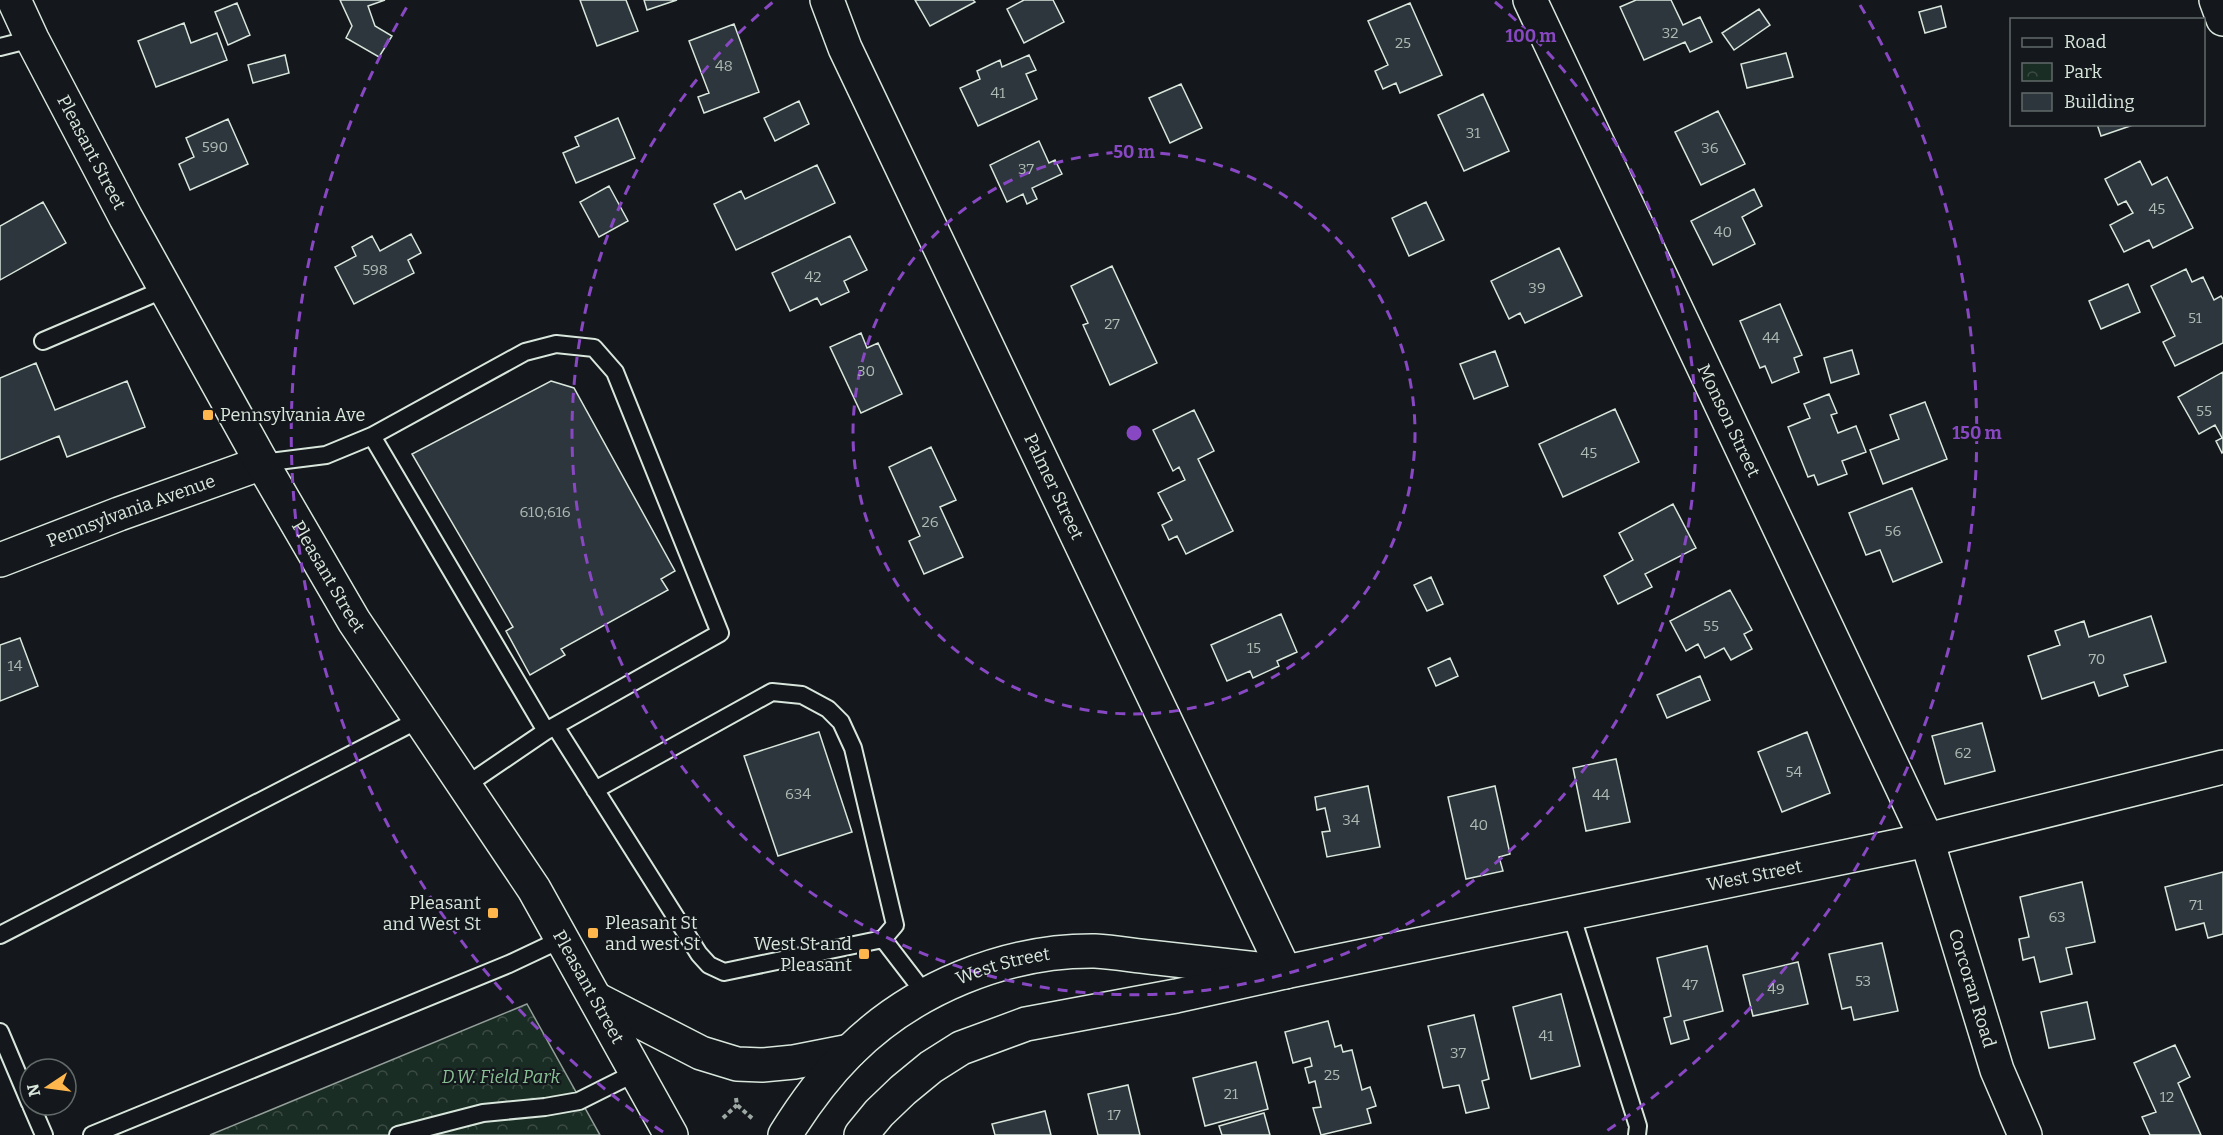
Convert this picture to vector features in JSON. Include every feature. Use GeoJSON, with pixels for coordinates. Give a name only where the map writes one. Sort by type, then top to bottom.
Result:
{"type":"FeatureCollection","features":[{"type":"Feature","properties":{"kind":"street","name":"Pleasant Street"},"geometry":{"type":"LineString","coordinates":[[14,0],[32,39],[126,218],[262,464],[354,621],[534,889],[671,1135]]}},
{"type":"Feature","properties":{"kind":"street","name":"Palmer Street"},"geometry":{"type":"LineString","coordinates":[[827,0],[846,48],[1285,972]]}},
{"type":"Feature","properties":{"kind":"street","name":"Monson Street"},"geometry":{"type":"LineString","coordinates":[[1530,0],[1927,840]]}},
{"type":"Feature","properties":{"kind":"street"},"geometry":{"type":"LineString","coordinates":[[2216,0],[2223,19]]}},
{"type":"Feature","properties":{"kind":"street","name":"Pennsylvania Avenue"},"geometry":{"type":"LineString","coordinates":[[0,560],[119,514],[262,464]]}},
{"type":"Feature","properties":{"kind":"street","name":"West Street"},"geometry":{"type":"LineString","coordinates":[[861,1135],[879,1113],[903,1090],[931,1067],[961,1048],[993,1035],[1054,1017],[1176,996],[1927,840],[2223,767]]}},
{"type":"Feature","properties":{"kind":"street","name":"Corcoran Road"},"geometry":{"type":"LineString","coordinates":[[1927,840],[1997,1070],[2025,1135]]}},
{"type":"Feature","properties":{"kind":"street","name":"West Street"},"geometry":{"type":"LineString","coordinates":[[771,1130],[807,1102],[850,1051],[879,1025],[926,995],[962,977],[995,966],[1029,957],[1095,951],[1285,972]]}},
{"type":"Feature","properties":{"kind":"street"},"geometry":{"type":"LineString","coordinates":[[596,999],[701,1053],[737,1064],[762,1065],[794,1062],[850,1051]]}},
{"type":"Feature","properties":{"kind":"lane"},"geometry":{"type":"LineString","coordinates":[[0,47],[32,39]]}},
{"type":"Feature","properties":{"kind":"lane"},"geometry":{"type":"LineString","coordinates":[[43,341],[165,289]]}},
{"type":"Feature","properties":{"kind":"lane"},"geometry":{"type":"LineString","coordinates":[[262,464],[326,455],[372,436],[525,352],[556,344],[594,348],[615,372],[720,633],[550,729],[465,786]]}},
{"type":"Feature","properties":{"kind":"lane"},"geometry":{"type":"LineString","coordinates":[[372,436],[550,729],[595,790],[699,954],[709,966],[724,972],[883,939],[895,925],[853,748],[841,722],[828,708],[802,695],[772,692],[595,790]]}},
{"type":"Feature","properties":{"kind":"lane"},"geometry":{"type":"LineString","coordinates":[[0,935],[420,719]]}},
{"type":"Feature","properties":{"kind":"lane"},"geometry":{"type":"LineString","coordinates":[[1571,914],[1638,1126],[1637,1135]]}},
{"type":"Feature","properties":{"kind":"lane"},"geometry":{"type":"LineString","coordinates":[[92,1135],[509,964],[562,939]]}},
{"type":"Feature","properties":{"kind":"lane"},"geometry":{"type":"LineString","coordinates":[[883,939],[926,995]]}},
{"type":"Feature","properties":{"kind":"lane"},"geometry":{"type":"LineString","coordinates":[[0,1032],[18,1075]]}},
{"type":"Feature","properties":{"kind":"lane"},"geometry":{"type":"LineString","coordinates":[[398,1135],[483,1113],[579,1101],[637,1072]]}},
{"type":"Feature","properties":{"kind":"lane"},"geometry":{"type":"LineString","coordinates":[[36,1117],[44,1135]]}},
{"type":"Feature","properties":{"kind":"path"},"geometry":{"type":"LineString","coordinates":[[736,1095],[737,1105],[771,1130]]}},
{"type":"Feature","properties":{"kind":"path"},"geometry":{"type":"LineString","coordinates":[[723,1118],[737,1105]]}},
{"type":"Feature","properties":{"kind":"green space","name":"D.W. Field Park"},"geometry":{"type":"Polygon","coordinates":[[[527,1004],[600,1135],[210,1135],[527,1004]]]}},
{"type":"Feature","properties":{"kind":"building"},"geometry":{"type":"Polygon","coordinates":[[[340,0],[385,0],[368,6],[375,26],[392,36],[379,57],[346,38],[352,26],[340,0]]]}},
{"type":"Feature","properties":{"kind":"building"},"geometry":{"type":"Polygon","coordinates":[[[580,0],[626,0],[638,31],[597,46],[580,0]]]}},
{"type":"Feature","properties":{"kind":"building"},"geometry":{"type":"Polygon","coordinates":[[[644,0],[677,0],[647,10],[644,0]]]}},
{"type":"Feature","properties":{"kind":"building"},"geometry":{"type":"Polygon","coordinates":[[[915,0],[973,0],[975,2],[930,26],[915,0]]]}},
{"type":"Feature","properties":{"kind":"building"},"geometry":{"type":"Polygon","coordinates":[[[1024,0],[1053,0],[1064,22],[1024,43],[1007,9],[1024,0]]]}},
{"type":"Feature","properties":{"kind":"building"},"geometry":{"type":"Polygon","coordinates":[[[1636,0],[1671,0],[1683,25],[1700,17],[1712,42],[1690,52],[1685,42],[1644,60],[1620,7],[1636,0]]]}},
{"type":"Feature","properties":{"kind":"building"},"geometry":{"type":"Polygon","coordinates":[[[237,3],[250,35],[228,45],[215,12],[237,3]]]}},
{"type":"Feature","properties":{"kind":"building"},"geometry":{"type":"Polygon","coordinates":[[[1410,3],[1442,75],[1400,93],[1396,83],[1383,89],[1375,71],[1388,65],[1368,21],[1410,3]]]}},
{"type":"Feature","properties":{"kind":"building"},"geometry":{"type":"Polygon","coordinates":[[[1941,6],[1946,27],[1925,33],[1919,12],[1941,6]]]}},
{"type":"Feature","properties":{"kind":"building"},"geometry":{"type":"Polygon","coordinates":[[[1759,9],[1770,25],[1734,50],[1722,33],[1759,9]]]}},
{"type":"Feature","properties":{"kind":"building"},"geometry":{"type":"Polygon","coordinates":[[[184,23],[191,43],[217,33],[227,60],[156,87],[138,41],[184,23]]]}},
{"type":"Feature","properties":{"kind":"building"},"geometry":{"type":"Polygon","coordinates":[[[734,24],[759,92],[704,113],[698,97],[709,93],[689,41],[734,24]]]}},
{"type":"Feature","properties":{"kind":"building"},"geometry":{"type":"Polygon","coordinates":[[[1786,53],[1793,77],[1747,88],[1741,64],[1786,53]]]}},
{"type":"Feature","properties":{"kind":"building"},"geometry":{"type":"Polygon","coordinates":[[[285,55],[289,73],[253,83],[248,65],[285,55]]]}},
{"type":"Feature","properties":{"kind":"building"},"geometry":{"type":"Polygon","coordinates":[[[1029,55],[1036,70],[1026,74],[1037,99],[978,126],[960,88],[980,79],[977,71],[1000,60],[1002,67],[1029,55]]]}},
{"type":"Feature","properties":{"kind":"building"},"geometry":{"type":"Polygon","coordinates":[[[1181,84],[1202,128],[1170,143],[1149,98],[1181,84]]]}},
{"type":"Feature","properties":{"kind":"building"},"geometry":{"type":"Polygon","coordinates":[[[1483,94],[1509,151],[1464,171],[1438,115],[1483,94]]]}},
{"type":"Feature","properties":{"kind":"building"},"geometry":{"type":"Polygon","coordinates":[[[799,101],[809,124],[775,141],[764,118],[799,101]]]}},
{"type":"Feature","properties":{"kind":"building"},"geometry":{"type":"Polygon","coordinates":[[[1718,111],[1745,164],[1701,185],[1675,132],[1718,111]]]}},
{"type":"Feature","properties":{"kind":"building"},"geometry":{"type":"Polygon","coordinates":[[[618,118],[635,158],[576,183],[563,153],[579,146],[575,137],[618,118]]]}},
{"type":"Feature","properties":{"kind":"building"},"geometry":{"type":"Polygon","coordinates":[[[228,119],[248,164],[190,190],[179,164],[194,157],[186,138],[228,119]]]}},
{"type":"Feature","properties":{"kind":"building"},"geometry":{"type":"Polygon","coordinates":[[[2098,126],[2130,126],[2101,136],[2098,126]]]}},
{"type":"Feature","properties":{"kind":"building"},"geometry":{"type":"Polygon","coordinates":[[[1039,141],[1049,163],[1055,160],[1062,174],[1032,188],[1037,199],[1027,204],[1023,194],[1007,202],[990,165],[1039,141]]]}},
{"type":"Feature","properties":{"kind":"building"},"geometry":{"type":"Polygon","coordinates":[[[2140,161],[2152,185],[2167,177],[2193,228],[2153,248],[2149,240],[2124,252],[2110,225],[2133,213],[2126,201],[2118,205],[2105,179],[2140,161]]]}},
{"type":"Feature","properties":{"kind":"building"},"geometry":{"type":"Polygon","coordinates":[[[817,165],[835,203],[736,250],[714,204],[741,191],[745,199],[817,165]]]}},
{"type":"Feature","properties":{"kind":"building"},"geometry":{"type":"Polygon","coordinates":[[[609,186],[628,221],[599,237],[580,202],[609,186]]]}},
{"type":"Feature","properties":{"kind":"building"},"geometry":{"type":"Polygon","coordinates":[[[1754,189],[1762,206],[1742,217],[1755,244],[1713,265],[1691,221],[1754,189]]]}},
{"type":"Feature","properties":{"kind":"building"},"geometry":{"type":"Polygon","coordinates":[[[43,202],[66,243],[0,280],[0,226],[43,202]]]}},
{"type":"Feature","properties":{"kind":"building"},"geometry":{"type":"Polygon","coordinates":[[[1426,202],[1444,240],[1409,256],[1392,218],[1426,202]]]}},
{"type":"Feature","properties":{"kind":"building"},"geometry":{"type":"Polygon","coordinates":[[[411,234],[421,253],[408,260],[414,273],[354,304],[335,267],[356,256],[352,247],[372,236],[380,251],[411,234]]]}},
{"type":"Feature","properties":{"kind":"building"},"geometry":{"type":"Polygon","coordinates":[[[850,236],[867,270],[844,281],[849,292],[821,305],[817,298],[790,311],[772,273],[850,236]]]}},
{"type":"Feature","properties":{"kind":"building"},"geometry":{"type":"Polygon","coordinates":[[[1559,248],[1582,296],[1525,323],[1520,313],[1509,319],[1491,281],[1559,248]]]}},
{"type":"Feature","properties":{"kind":"building"},"geometry":{"type":"Polygon","coordinates":[[[1112,266],[1157,363],[1110,385],[1083,325],[1088,323],[1071,286],[1112,266]]]}},
{"type":"Feature","properties":{"kind":"building"},"geometry":{"type":"Polygon","coordinates":[[[2186,269],[2192,282],[2203,277],[2214,300],[2221,296],[2223,299],[2223,343],[2175,366],[2163,342],[2175,336],[2151,286],[2186,269]]]}},
{"type":"Feature","properties":{"kind":"building"},"geometry":{"type":"Polygon","coordinates":[[[2128,284],[2140,312],[2101,329],[2089,301],[2128,284]]]}},
{"type":"Feature","properties":{"kind":"building"},"geometry":{"type":"Polygon","coordinates":[[[1780,304],[1802,355],[1794,358],[1799,372],[1772,383],[1765,366],[1760,368],[1740,321],[1780,304]]]}},
{"type":"Feature","properties":{"kind":"building"},"geometry":{"type":"Polygon","coordinates":[[[861,333],[867,348],[878,343],[902,394],[861,413],[830,347],[861,333]]]}},
{"type":"Feature","properties":{"kind":"building"},"geometry":{"type":"Polygon","coordinates":[[[1852,350],[1859,374],[1831,383],[1824,358],[1852,350]]]}},
{"type":"Feature","properties":{"kind":"building"},"geometry":{"type":"Polygon","coordinates":[[[1495,351],[1508,386],[1474,399],[1460,364],[1495,351]]]}},
{"type":"Feature","properties":{"kind":"building"},"geometry":{"type":"Polygon","coordinates":[[[36,363],[55,410],[127,381],[145,427],[67,457],[59,436],[0,460],[0,378],[36,363]]]}},
{"type":"Feature","properties":{"kind":"building"},"geometry":{"type":"Polygon","coordinates":[[[2223,372],[2222,453],[2216,441],[2222,438],[2215,425],[2199,434],[2178,397],[2223,372]]]}},
{"type":"Feature","properties":{"kind":"building"},"geometry":{"type":"Polygon","coordinates":[[[551,381],[574,388],[675,571],[661,579],[668,590],[561,649],[565,655],[530,675],[506,631],[513,627],[412,454],[551,381]]]}},
{"type":"Feature","properties":{"kind":"building"},"geometry":{"type":"Polygon","coordinates":[[[1829,394],[1837,413],[1831,415],[1838,433],[1856,426],[1866,452],[1842,461],[1847,474],[1818,485],[1814,475],[1808,477],[1788,427],[1810,418],[1804,404],[1829,394]]]}},
{"type":"Feature","properties":{"kind":"building"},"geometry":{"type":"Polygon","coordinates":[[[1925,402],[1947,459],[1883,484],[1870,450],[1899,439],[1890,415],[1925,402]]]}},
{"type":"Feature","properties":{"kind":"building"},"geometry":{"type":"Polygon","coordinates":[[[1615,409],[1639,462],[1563,497],[1539,444],[1615,409]]]}},
{"type":"Feature","properties":{"kind":"building"},"geometry":{"type":"Polygon","coordinates":[[[1194,410],[1214,451],[1198,459],[1233,531],[1186,554],[1177,536],[1169,540],[1162,525],[1172,520],[1158,493],[1185,480],[1179,467],[1173,471],[1153,430],[1194,410]]]}},
{"type":"Feature","properties":{"kind":"building"},"geometry":{"type":"Polygon","coordinates":[[[931,447],[956,500],[940,507],[963,557],[924,574],[909,541],[920,536],[889,467],[931,447]]]}},
{"type":"Feature","properties":{"kind":"building"},"geometry":{"type":"Polygon","coordinates":[[[1912,488],[1942,562],[1893,582],[1880,550],[1866,555],[1849,513],[1912,488]]]}},
{"type":"Feature","properties":{"kind":"building"},"geometry":{"type":"Polygon","coordinates":[[[1673,504],[1696,548],[1645,574],[1652,587],[1618,604],[1604,576],[1633,560],[1619,533],[1673,504]]]}},
{"type":"Feature","properties":{"kind":"building"},"geometry":{"type":"Polygon","coordinates":[[[1431,577],[1443,604],[1427,611],[1414,585],[1431,577]]]}},
{"type":"Feature","properties":{"kind":"building"},"geometry":{"type":"Polygon","coordinates":[[[1730,590],[1752,630],[1744,634],[1752,649],[1731,660],[1724,648],[1705,658],[1698,644],[1686,651],[1670,621],[1730,590]]]}},
{"type":"Feature","properties":{"kind":"building"},"geometry":{"type":"Polygon","coordinates":[[[1281,614],[1297,652],[1277,661],[1279,666],[1253,678],[1250,671],[1227,681],[1211,645],[1281,614]]]}},
{"type":"Feature","properties":{"kind":"building"},"geometry":{"type":"Polygon","coordinates":[[[2151,616],[2166,662],[2124,675],[2128,686],[2099,696],[2094,682],[2042,699],[2028,656],[2060,645],[2055,631],[2084,621],[2089,637],[2151,616]]]}},
{"type":"Feature","properties":{"kind":"building"},"geometry":{"type":"Polygon","coordinates":[[[20,638],[38,686],[0,701],[0,645],[20,638]]]}},
{"type":"Feature","properties":{"kind":"building"},"geometry":{"type":"Polygon","coordinates":[[[1450,658],[1458,676],[1436,686],[1428,668],[1450,658]]]}},
{"type":"Feature","properties":{"kind":"building"},"geometry":{"type":"Polygon","coordinates":[[[1700,676],[1710,700],[1667,718],[1657,695],[1700,676]]]}},
{"type":"Feature","properties":{"kind":"building"},"geometry":{"type":"Polygon","coordinates":[[[1982,723],[1995,771],[1945,784],[1932,736],[1982,723]]]}},
{"type":"Feature","properties":{"kind":"building"},"geometry":{"type":"Polygon","coordinates":[[[819,732],[852,832],[778,856],[744,756],[819,732]]]}},
{"type":"Feature","properties":{"kind":"building"},"geometry":{"type":"Polygon","coordinates":[[[1807,732],[1830,793],[1782,812],[1758,752],[1807,732]]]}},
{"type":"Feature","properties":{"kind":"building"},"geometry":{"type":"Polygon","coordinates":[[[1616,759],[1630,822],[1586,831],[1573,768],[1616,759]]]}},
{"type":"Feature","properties":{"kind":"building"},"geometry":{"type":"Polygon","coordinates":[[[1368,786],[1380,847],[1327,857],[1322,832],[1330,831],[1325,808],[1317,810],[1315,797],[1368,786]]]}},
{"type":"Feature","properties":{"kind":"building"},"geometry":{"type":"Polygon","coordinates":[[[1495,786],[1510,854],[1499,857],[1503,871],[1466,879],[1448,797],[1495,786]]]}},
{"type":"Feature","properties":{"kind":"building"},"geometry":{"type":"Polygon","coordinates":[[[2223,872],[2223,934],[2208,938],[2204,923],[2176,930],[2165,887],[2223,872]]]}},
{"type":"Feature","properties":{"kind":"building"},"geometry":{"type":"Polygon","coordinates":[[[2082,882],[2095,942],[2066,948],[2072,974],[2040,982],[2034,957],[2023,960],[2019,939],[2029,937],[2020,897],[2082,882]]]}},
{"type":"Feature","properties":{"kind":"building"},"geometry":{"type":"Polygon","coordinates":[[[1882,943],[1898,1011],[1854,1020],[1851,1007],[1842,1009],[1829,954],[1882,943]]]}},
{"type":"Feature","properties":{"kind":"building"},"geometry":{"type":"Polygon","coordinates":[[[1707,946],[1723,1011],[1684,1021],[1689,1039],[1671,1044],[1664,1018],[1671,1016],[1657,958],[1707,946]]]}},
{"type":"Feature","properties":{"kind":"building"},"geometry":{"type":"Polygon","coordinates":[[[1798,962],[1808,1004],[1753,1016],[1743,975],[1798,962]]]}},
{"type":"Feature","properties":{"kind":"building"},"geometry":{"type":"Polygon","coordinates":[[[1561,994],[1580,1066],[1531,1079],[1513,1007],[1561,994]]]}},
{"type":"Feature","properties":{"kind":"building"},"geometry":{"type":"Polygon","coordinates":[[[2087,1002],[2095,1039],[2049,1048],[2041,1012],[2087,1002]]]}},
{"type":"Feature","properties":{"kind":"building"},"geometry":{"type":"Polygon","coordinates":[[[1474,1015],[1489,1079],[1482,1081],[1489,1108],[1466,1113],[1459,1085],[1443,1088],[1428,1026],[1474,1015]]]}},
{"type":"Feature","properties":{"kind":"building"},"geometry":{"type":"Polygon","coordinates":[[[1328,1021],[1335,1047],[1341,1045],[1343,1052],[1352,1050],[1362,1090],[1370,1087],[1376,1106],[1367,1109],[1371,1123],[1321,1135],[1313,1108],[1321,1107],[1315,1081],[1309,1083],[1305,1068],[1312,1066],[1310,1058],[1293,1063],[1285,1032],[1328,1021]]]}},
{"type":"Feature","properties":{"kind":"building"},"geometry":{"type":"Polygon","coordinates":[[[2175,1045],[2190,1077],[2178,1083],[2201,1135],[2150,1135],[2142,1117],[2156,1112],[2134,1063],[2175,1045]]]}},
{"type":"Feature","properties":{"kind":"building"},"geometry":{"type":"Polygon","coordinates":[[[1256,1062],[1268,1109],[1205,1126],[1193,1078],[1256,1062]]]}},
{"type":"Feature","properties":{"kind":"building"},"geometry":{"type":"Polygon","coordinates":[[[1128,1085],[1140,1135],[1098,1135],[1088,1094],[1128,1085]]]}},
{"type":"Feature","properties":{"kind":"building"},"geometry":{"type":"Polygon","coordinates":[[[1045,1111],[1051,1135],[995,1135],[992,1124],[1045,1111]]]}},
{"type":"Feature","properties":{"kind":"building"},"geometry":{"type":"Polygon","coordinates":[[[1264,1113],[1270,1135],[1222,1135],[1219,1126],[1264,1113]]]}},
{"type":"Feature","properties":{"kind":"place","name":"Pennsylvania Ave"},"geometry":{"type":"Point","coordinates":[208,415]}},
{"type":"Feature","properties":{"kind":"place","name":"Pleasant and West St"},"geometry":{"type":"Point","coordinates":[493,913]}},
{"type":"Feature","properties":{"kind":"place","name":"Pleasant St and west St"},"geometry":{"type":"Point","coordinates":[593,933]}},
{"type":"Feature","properties":{"kind":"place","name":"West St and Pleasant"},"geometry":{"type":"Point","coordinates":[864,954]}}]}
